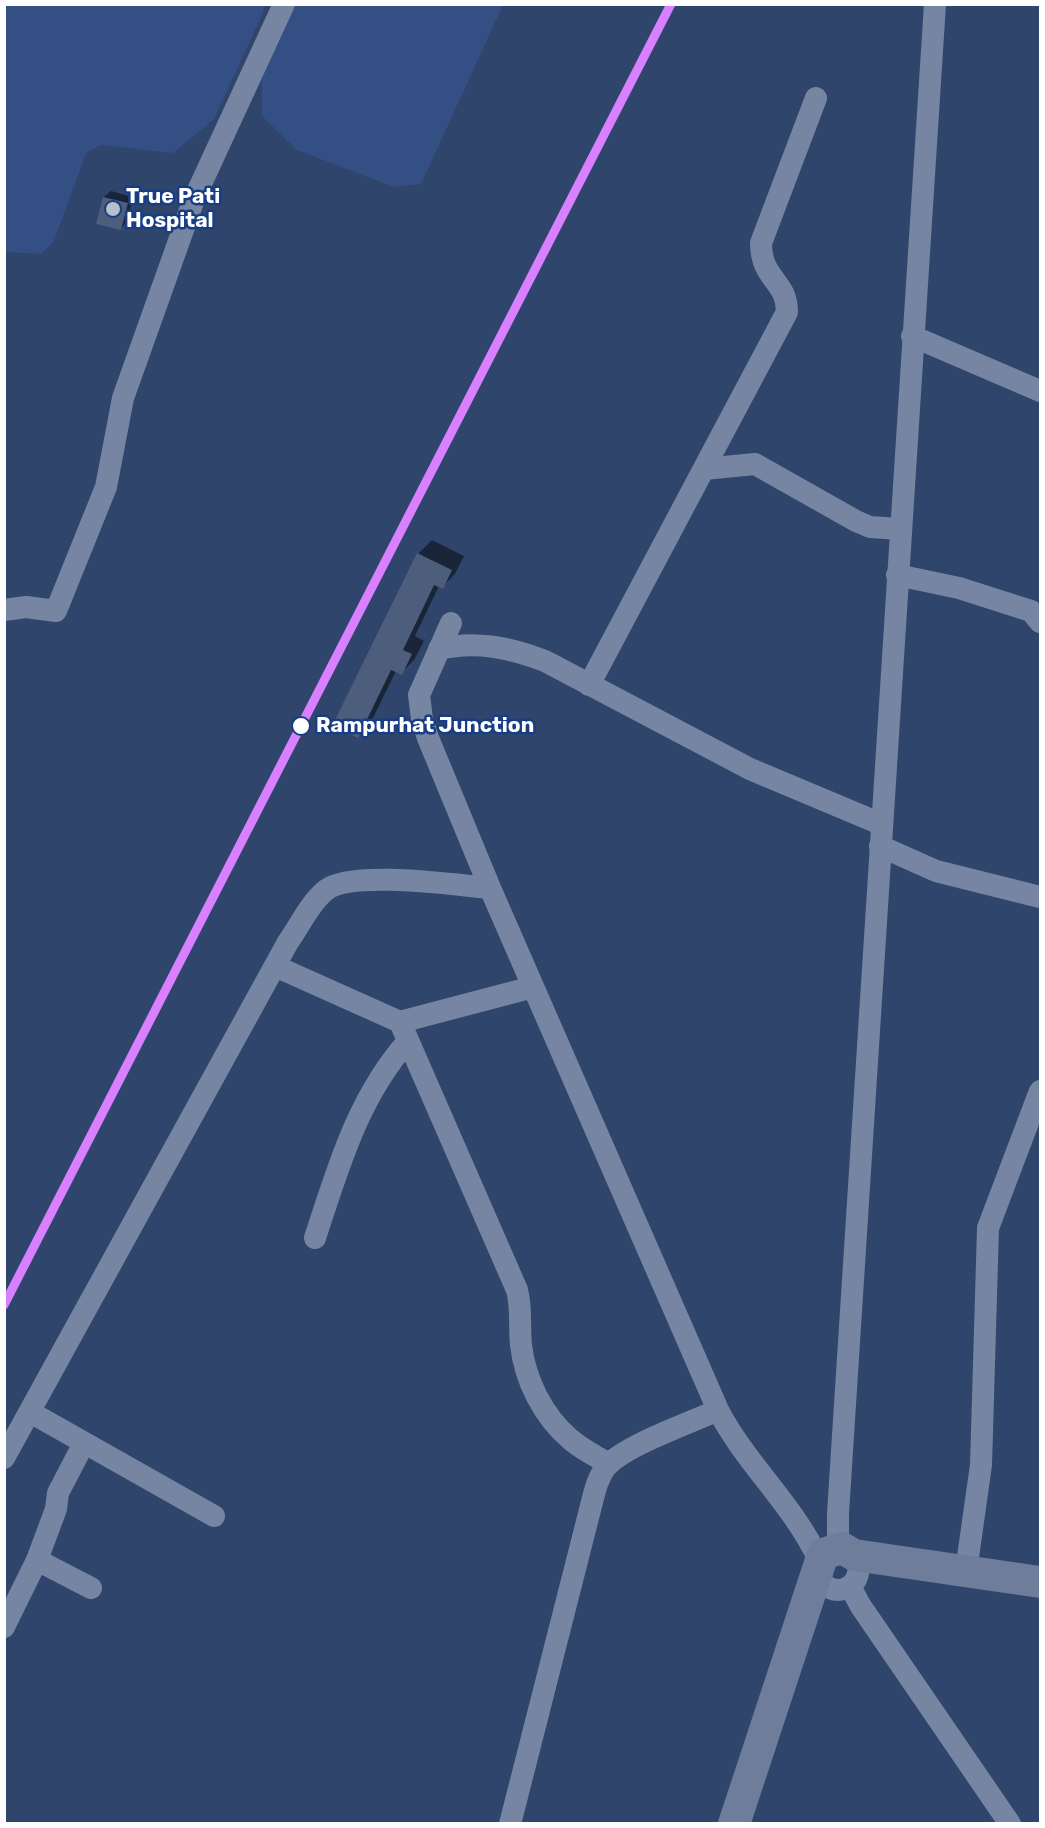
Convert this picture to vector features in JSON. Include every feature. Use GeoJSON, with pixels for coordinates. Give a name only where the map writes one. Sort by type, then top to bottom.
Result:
{"type":"FeatureCollection","features":[{"type":"Feature","properties":{"kind":"highway"},"geometry":{"type":"LineString","coordinates":[[734,1824],[833,1559],[966,1571],[1041,1582]]}},
{"type":"Feature","properties":{"kind":"street"},"geometry":{"type":"LineString","coordinates":[[4,610],[26,607],[56,611],[106,487],[123,398],[148,320],[194,199],[284,4]]}},
{"type":"Feature","properties":{"kind":"street"},"geometry":{"type":"LineString","coordinates":[[451,622],[419,695],[422,719],[490,888],[718,1410],[738,1446],[799,1524],[833,1559],[859,1568],[858,1575],[844,1590],[830,1589],[819,1580],[833,1559],[838,1539],[880,835],[935,4]]}},
{"type":"Feature","properties":{"kind":"street"},"geometry":{"type":"LineString","coordinates":[[589,685],[787,312],[787,300],[781,288],[763,265],[761,243],[816,98]]}},
{"type":"Feature","properties":{"kind":"street"},"geometry":{"type":"LineString","coordinates":[[912,336],[1041,391]]}},
{"type":"Feature","properties":{"kind":"street"},"geometry":{"type":"LineString","coordinates":[[704,469],[755,464],[856,521],[870,527],[900,529]]}},
{"type":"Feature","properties":{"kind":"street"},"geometry":{"type":"LineString","coordinates":[[897,575],[959,588],[1031,611],[1041,622]]}},
{"type":"Feature","properties":{"kind":"street"},"geometry":{"type":"LineString","coordinates":[[439,649],[481,645],[521,651],[545,661],[880,835],[936,871],[1041,897]]}},
{"type":"Feature","properties":{"kind":"street"},"geometry":{"type":"LineString","coordinates":[[4,1458],[275,966],[315,903],[328,888],[337,884],[368,879],[490,888]]}},
{"type":"Feature","properties":{"kind":"street"},"geometry":{"type":"LineString","coordinates":[[275,966],[404,1032],[517,1290],[521,1304],[522,1351],[525,1367],[537,1395],[552,1420],[570,1439],[609,1464]]}},
{"type":"Feature","properties":{"kind":"street"},"geometry":{"type":"LineString","coordinates":[[315,1238],[351,1131],[404,1032],[533,987]]}},
{"type":"Feature","properties":{"kind":"street"},"geometry":{"type":"LineString","coordinates":[[966,1571],[981,1465],[988,1228],[1041,1091]]}},
{"type":"Feature","properties":{"kind":"street"},"geometry":{"type":"LineString","coordinates":[[510,1824],[595,1493],[609,1464],[628,1451],[718,1410]]}},
{"type":"Feature","properties":{"kind":"street"},"geometry":{"type":"LineString","coordinates":[[30,1412],[214,1516]]}},
{"type":"Feature","properties":{"kind":"street"},"geometry":{"type":"LineString","coordinates":[[4,1627],[37,1560],[56,1509],[58,1493],[84,1443]]}},
{"type":"Feature","properties":{"kind":"street"},"geometry":{"type":"LineString","coordinates":[[37,1560],[91,1588]]}},
{"type":"Feature","properties":{"kind":"street"},"geometry":{"type":"LineString","coordinates":[[850,1586],[860,1605],[1010,1824]]}},
{"type":"Feature","properties":{"kind":"water"},"geometry":{"type":"Polygon","coordinates":[[[4,5],[265,5],[214,119],[173,153],[101,145],[86,153],[54,241],[41,254],[5,252],[4,5]]]}},
{"type":"Feature","properties":{"kind":"water"},"geometry":{"type":"Polygon","coordinates":[[[296,5],[503,5],[421,184],[394,187],[297,150],[262,116],[262,62],[275,34],[296,5]]]}},
{"type":"Feature","properties":{"kind":"building"},"geometry":{"type":"Polygon","coordinates":[[[103,197],[128,203],[121,230],[96,224],[103,197]]]}},
{"type":"Feature","properties":{"kind":"building"},"geometry":{"type":"Polygon","coordinates":[[[417,553],[452,570],[443,589],[434,585],[403,650],[412,654],[402,675],[391,670],[358,738],[332,726],[417,553]]]}},
{"type":"Feature","properties":{"kind":"transit line"},"geometry":{"type":"LineString","coordinates":[[4,1305],[671,4]]}},
{"type":"Feature","properties":{"kind":"place","name":"True Pati Hospital"},"geometry":{"type":"Point","coordinates":[113,209]}},
{"type":"Feature","properties":{"kind":"place","name":"Rampurhat Junction"},"geometry":{"type":"Point","coordinates":[301,726]}}]}
